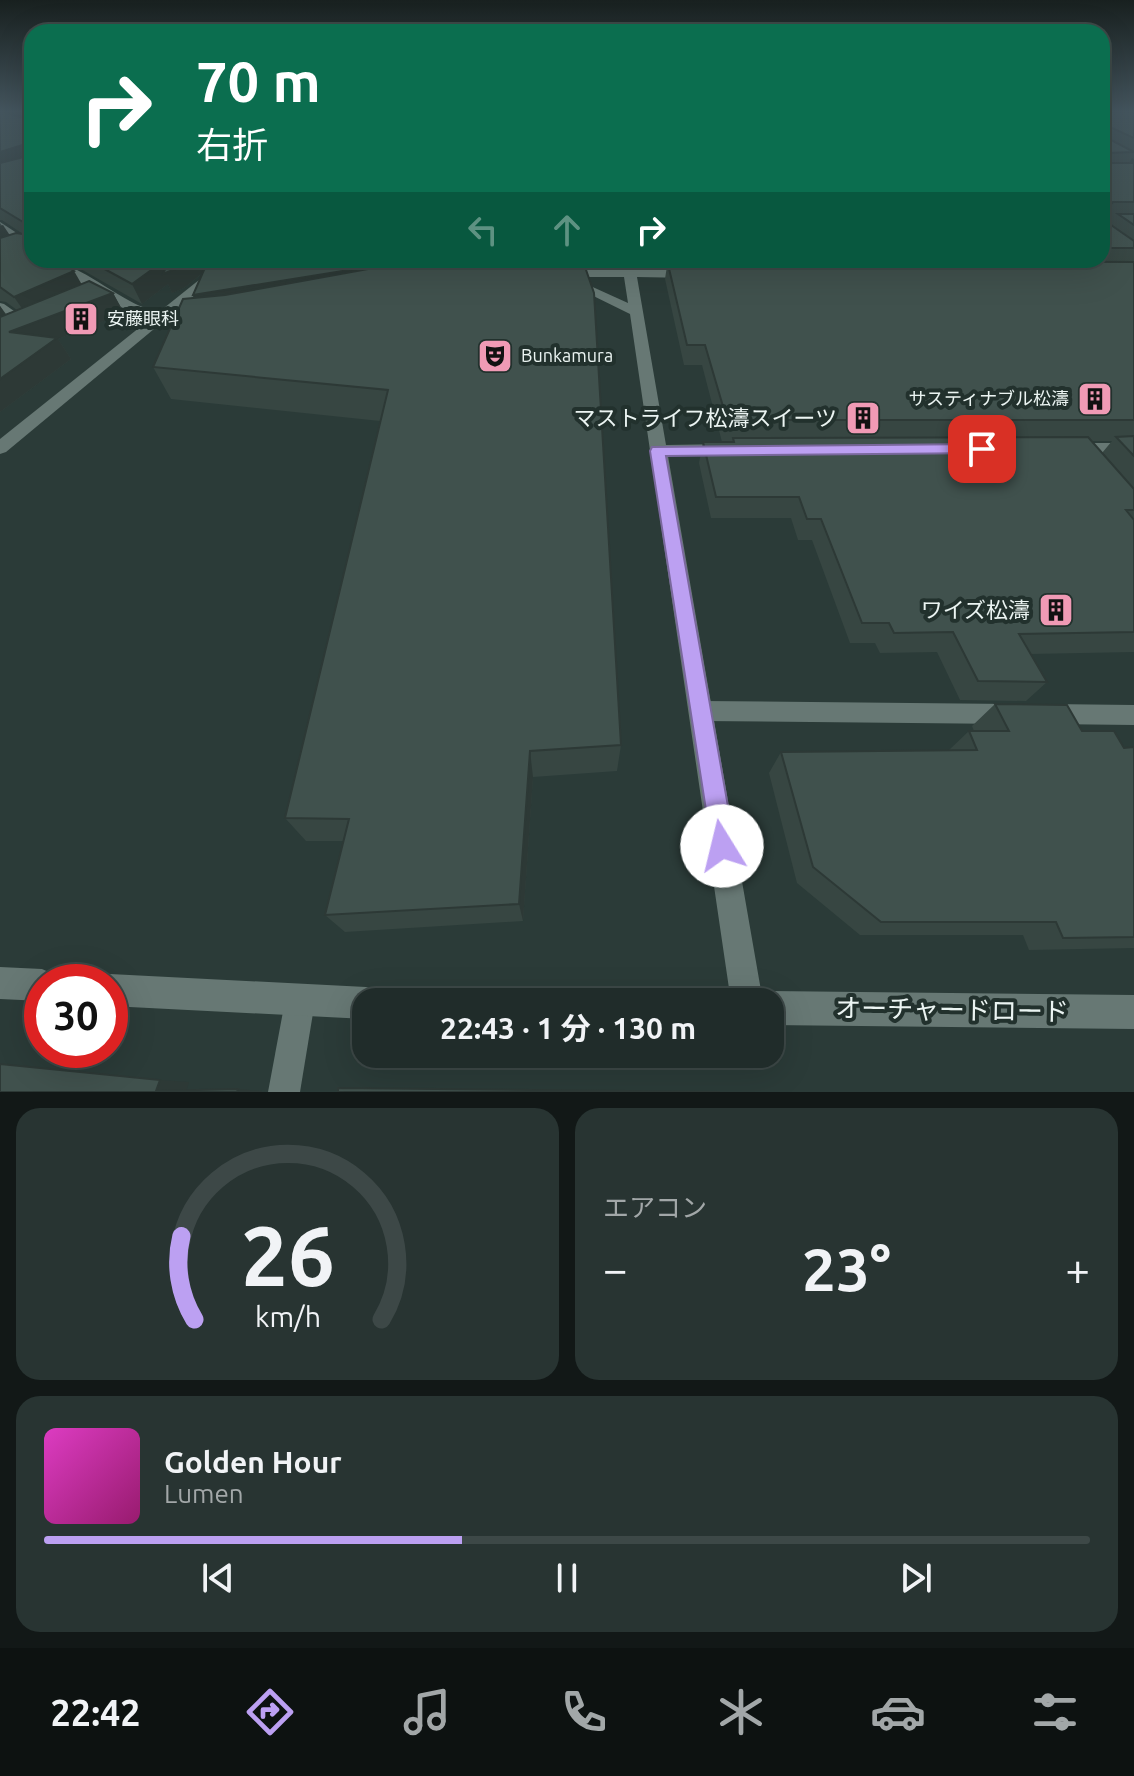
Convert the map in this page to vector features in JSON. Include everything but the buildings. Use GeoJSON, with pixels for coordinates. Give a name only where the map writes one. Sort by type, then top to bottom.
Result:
{"type":"FeatureCollection","features":[{"type":"Feature","properties":{"kind":"street"},"geometry":{"type":"LineString","coordinates":[[0,225],[24,242]]}},
{"type":"Feature","properties":{"kind":"street"},"geometry":{"type":"LineString","coordinates":[[63,268],[129,308],[160,319],[215,320]]}},
{"type":"Feature","properties":{"kind":"street"},"geometry":{"type":"LineString","coordinates":[[0,448],[221,268]]}},
{"type":"Feature","properties":{"kind":"street"},"geometry":{"type":"LineString","coordinates":[[636,312],[551,273],[708,274]]}},
{"type":"Feature","properties":{"kind":"street"},"geometry":{"type":"LineString","coordinates":[[630,274],[745,988]]}},
{"type":"Feature","properties":{"kind":"street"},"geometry":{"type":"LineString","coordinates":[[85,298],[100,292]]}},
{"type":"Feature","properties":{"kind":"street"},"geometry":{"type":"LineString","coordinates":[[14,331],[42,318]]}},
{"type":"Feature","properties":{"kind":"street"},"geometry":{"type":"LineString","coordinates":[[1094,469],[1070,449],[1134,449]]}},
{"type":"Feature","properties":{"kind":"street"},"geometry":{"type":"LineString","coordinates":[[657,451],[743,450]]}},
{"type":"Feature","properties":{"kind":"street"},"geometry":{"type":"LineString","coordinates":[[0,983],[24,984]]}},
{"type":"Feature","properties":{"kind":"street"},"geometry":{"type":"LineString","coordinates":[[128,991],[352,1003]]}},
{"type":"Feature","properties":{"kind":"street","name":"オーチャードロード"},"geometry":{"type":"LineString","coordinates":[[784,1008],[1134,1012]]}},
{"type":"Feature","properties":{"kind":"lane"},"geometry":{"type":"LineString","coordinates":[[14,250],[24,248]]}},
{"type":"Feature","properties":{"kind":"lane"},"geometry":{"type":"LineString","coordinates":[[0,307],[28,325]]}},
{"type":"Feature","properties":{"kind":"lane"},"geometry":{"type":"LineString","coordinates":[[701,711],[1134,715]]}},
{"type":"Feature","properties":{"kind":"lane"},"geometry":{"type":"LineString","coordinates":[[284,1092],[300,1001]]}},
{"type":"Feature","properties":{"kind":"place","name":"安藤眼科"},"geometry":{"type":"Point","coordinates":[81,319]}},
{"type":"Feature","properties":{"kind":"place","name":"Bunkamura"},"geometry":{"type":"Point","coordinates":[495,356]}},
{"type":"Feature","properties":{"kind":"place","name":"サスティナブル松濤"},"geometry":{"type":"Point","coordinates":[1095,399]}},
{"type":"Feature","properties":{"kind":"place","name":"マストライフ松濤スイーツ"},"geometry":{"type":"Point","coordinates":[863,418]}},
{"type":"Feature","properties":{"kind":"place","name":"ワイズ松濤"},"geometry":{"type":"Point","coordinates":[1056,610]}},
{"type":"Feature","properties":{"kind":"route"},"geometry":{"type":"LineString","coordinates":[[722,846],[657,451],[982,449]]}}]}
